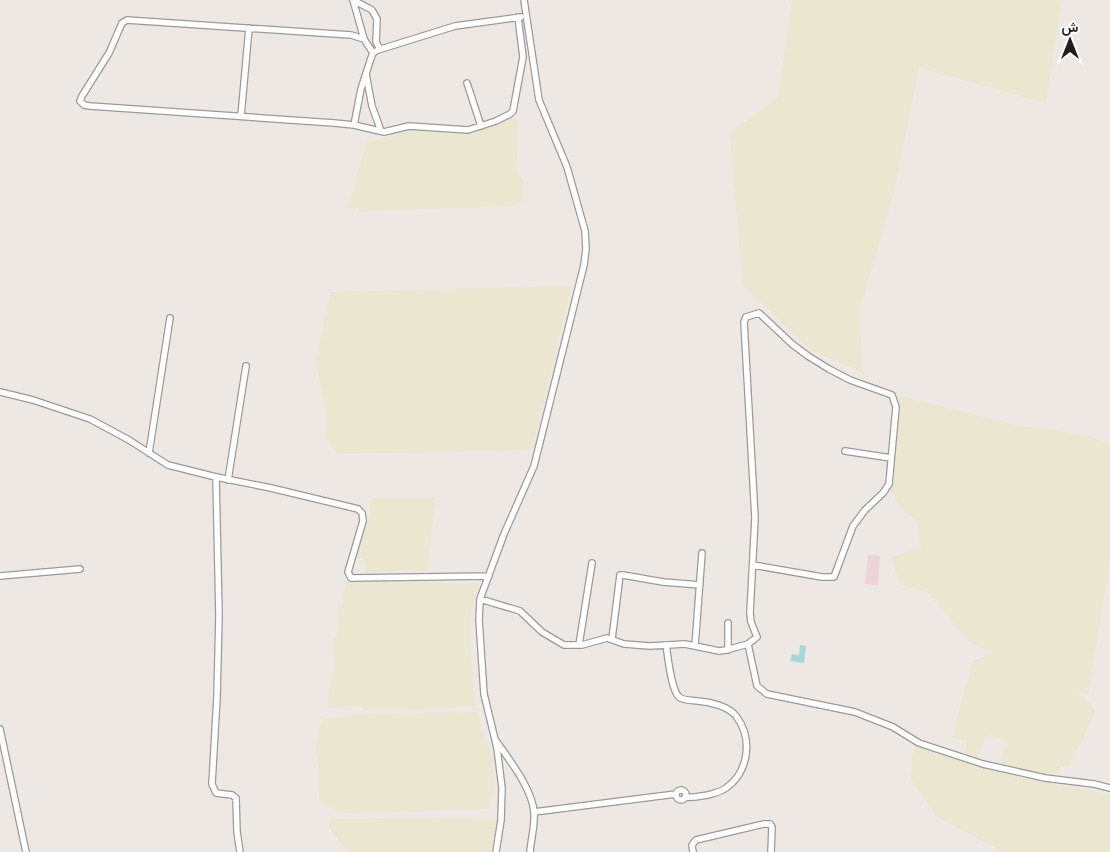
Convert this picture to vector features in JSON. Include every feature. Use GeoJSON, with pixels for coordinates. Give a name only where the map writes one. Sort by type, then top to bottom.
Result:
{"type":"FeatureCollection","features":[{"type":"Feature","properties":{"kind":"street"},"geometry":{"type":"LineString","coordinates":[[373,53],[364,39],[354,0],[372,10],[377,18],[376,42],[380,49]]}},
{"type":"Feature","properties":{"kind":"street"},"geometry":{"type":"LineString","coordinates":[[496,852],[502,802],[497,748],[484,694],[479,612],[480,599],[504,534],[534,466],[584,265],[586,248],[585,231],[567,167],[539,100],[524,0]]}},
{"type":"Feature","properties":{"kind":"street"},"geometry":{"type":"LineString","coordinates":[[354,125],[358,101],[373,53],[380,49],[455,26],[526,16]]}},
{"type":"Feature","properties":{"kind":"street"},"geometry":{"type":"LineString","coordinates":[[364,39],[351,35],[125,20],[109,53],[80,101],[84,105],[90,106],[354,125],[381,131],[409,126],[468,130],[510,114],[514,108],[523,57],[518,17]]}},
{"type":"Feature","properties":{"kind":"street"},"geometry":{"type":"LineString","coordinates":[[241,116],[249,28]]}},
{"type":"Feature","properties":{"kind":"street"},"geometry":{"type":"LineString","coordinates":[[366,72],[372,106],[381,131]]}},
{"type":"Feature","properties":{"kind":"street"},"geometry":{"type":"LineString","coordinates":[[467,83],[481,126]]}},
{"type":"Feature","properties":{"kind":"street"},"geometry":{"type":"LineString","coordinates":[[480,599],[520,611],[542,632],[564,645],[579,645],[604,638],[624,644],[650,646],[685,644],[713,650],[728,650],[748,644],[757,637],[751,622],[750,613],[755,507],[744,322],[746,317],[759,313],[792,344],[822,365],[850,380],[892,395],[896,407],[890,480],[887,489],[865,510],[853,526],[834,577],[753,565]]}},
{"type":"Feature","properties":{"kind":"street"},"geometry":{"type":"LineString","coordinates":[[149,453],[170,318]]}},
{"type":"Feature","properties":{"kind":"street"},"geometry":{"type":"LineString","coordinates":[[228,480],[246,366]]}},
{"type":"Feature","properties":{"kind":"street"},"geometry":{"type":"LineString","coordinates":[[0,392],[33,400],[90,419],[123,436],[168,464],[228,480],[271,488],[358,509],[362,513],[363,521],[348,572],[351,578],[488,576]]}},
{"type":"Feature","properties":{"kind":"street"},"geometry":{"type":"LineString","coordinates":[[844,451],[891,458]]}},
{"type":"Feature","properties":{"kind":"street"},"geometry":{"type":"LineString","coordinates":[[216,477],[219,616],[218,697],[212,784],[216,793],[232,795],[236,798],[237,832],[240,852]]}},
{"type":"Feature","properties":{"kind":"street"},"geometry":{"type":"LineString","coordinates":[[695,646],[702,553]]}},
{"type":"Feature","properties":{"kind":"street"},"geometry":{"type":"LineString","coordinates":[[579,645],[592,563]]}},
{"type":"Feature","properties":{"kind":"street"},"geometry":{"type":"LineString","coordinates":[[0,576],[80,569]]}},
{"type":"Feature","properties":{"kind":"street"},"geometry":{"type":"LineString","coordinates":[[612,639],[620,575],[663,582],[700,585]]}},
{"type":"Feature","properties":{"kind":"street"},"geometry":{"type":"LineString","coordinates":[[728,623],[728,650]]}},
{"type":"Feature","properties":{"kind":"street"},"geometry":{"type":"LineString","coordinates":[[748,644],[758,686],[767,694],[855,712],[893,727],[920,743],[982,764],[1045,778],[1094,784],[1110,788]]}},
{"type":"Feature","properties":{"kind":"street"},"geometry":{"type":"LineString","coordinates":[[534,812],[676,794],[677,798],[683,800],[686,797],[717,792],[732,784],[745,762],[746,739],[739,720],[729,710],[707,702],[685,700],[678,695],[674,687],[666,645]]}},
{"type":"Feature","properties":{"kind":"street"},"geometry":{"type":"LineString","coordinates":[[0,729],[26,852]]}},
{"type":"Feature","properties":{"kind":"street"},"geometry":{"type":"LineString","coordinates":[[494,737],[532,799],[534,812],[530,852]]}},
{"type":"Feature","properties":{"kind":"street"},"geometry":{"type":"LineString","coordinates":[[693,852],[692,844],[696,840],[767,824],[772,827],[771,852]]}},
{"type":"Feature","properties":{"kind":"shaded area"},"geometry":{"type":"Polygon","coordinates":[[[792,0],[1062,0],[1046,103],[919,68],[892,201],[859,312],[863,373],[812,351],[743,286],[730,132],[778,98],[792,0]]]}},
{"type":"Feature","properties":{"kind":"shaded area"},"geometry":{"type":"Polygon","coordinates":[[[515,118],[518,121],[516,168],[523,179],[522,201],[514,206],[359,211],[358,208],[348,208],[366,143],[404,130],[428,130],[462,135],[515,118]]]}},
{"type":"Feature","properties":{"kind":"shaded area"},"geometry":{"type":"Polygon","coordinates":[[[572,286],[532,450],[337,454],[325,435],[325,409],[316,363],[330,292],[572,286]]]}},
{"type":"Feature","properties":{"kind":"shaded area"},"geometry":{"type":"Polygon","coordinates":[[[900,396],[1015,425],[1088,435],[1110,446],[1110,560],[1088,696],[1068,686],[1080,694],[1095,710],[1068,767],[1061,766],[1057,774],[1035,772],[1000,764],[1007,743],[988,733],[976,759],[965,753],[967,741],[952,737],[973,661],[994,652],[970,643],[929,593],[901,585],[890,558],[921,546],[916,520],[901,509],[890,490],[887,461],[900,396]]]}},
{"type":"Feature","properties":{"kind":"shaded area"},"geometry":{"type":"Polygon","coordinates":[[[371,498],[436,498],[427,571],[366,572],[364,560],[356,557],[370,515],[371,498]]]}},
{"type":"Feature","properties":{"kind":"shaded area"},"geometry":{"type":"Polygon","coordinates":[[[868,555],[880,556],[878,585],[865,584],[868,555]]]}},
{"type":"Feature","properties":{"kind":"shaded area"},"geometry":{"type":"Polygon","coordinates":[[[346,582],[479,583],[471,615],[471,652],[475,705],[404,711],[364,711],[361,706],[328,707],[329,683],[335,669],[333,639],[339,632],[337,609],[343,603],[346,582]]]}},
{"type":"Feature","properties":{"kind":"shaded area"},"geometry":{"type":"Polygon","coordinates":[[[478,712],[480,725],[489,748],[495,777],[495,798],[490,799],[489,809],[336,813],[335,808],[323,807],[319,798],[319,771],[316,751],[319,727],[326,718],[350,717],[354,714],[478,712]]]}},
{"type":"Feature","properties":{"kind":"shaded area"},"geometry":{"type":"Polygon","coordinates":[[[914,746],[1020,778],[1110,794],[1110,852],[1003,852],[938,817],[910,779],[914,746]]]}},
{"type":"Feature","properties":{"kind":"shaded area"},"geometry":{"type":"Polygon","coordinates":[[[494,817],[496,826],[491,852],[348,852],[329,828],[330,819],[494,817]]]}},
{"type":"Feature","properties":{"kind":"water"},"geometry":{"type":"Polygon","coordinates":[[[800,645],[806,646],[804,663],[790,661],[792,654],[799,655],[800,645]]]}}]}
